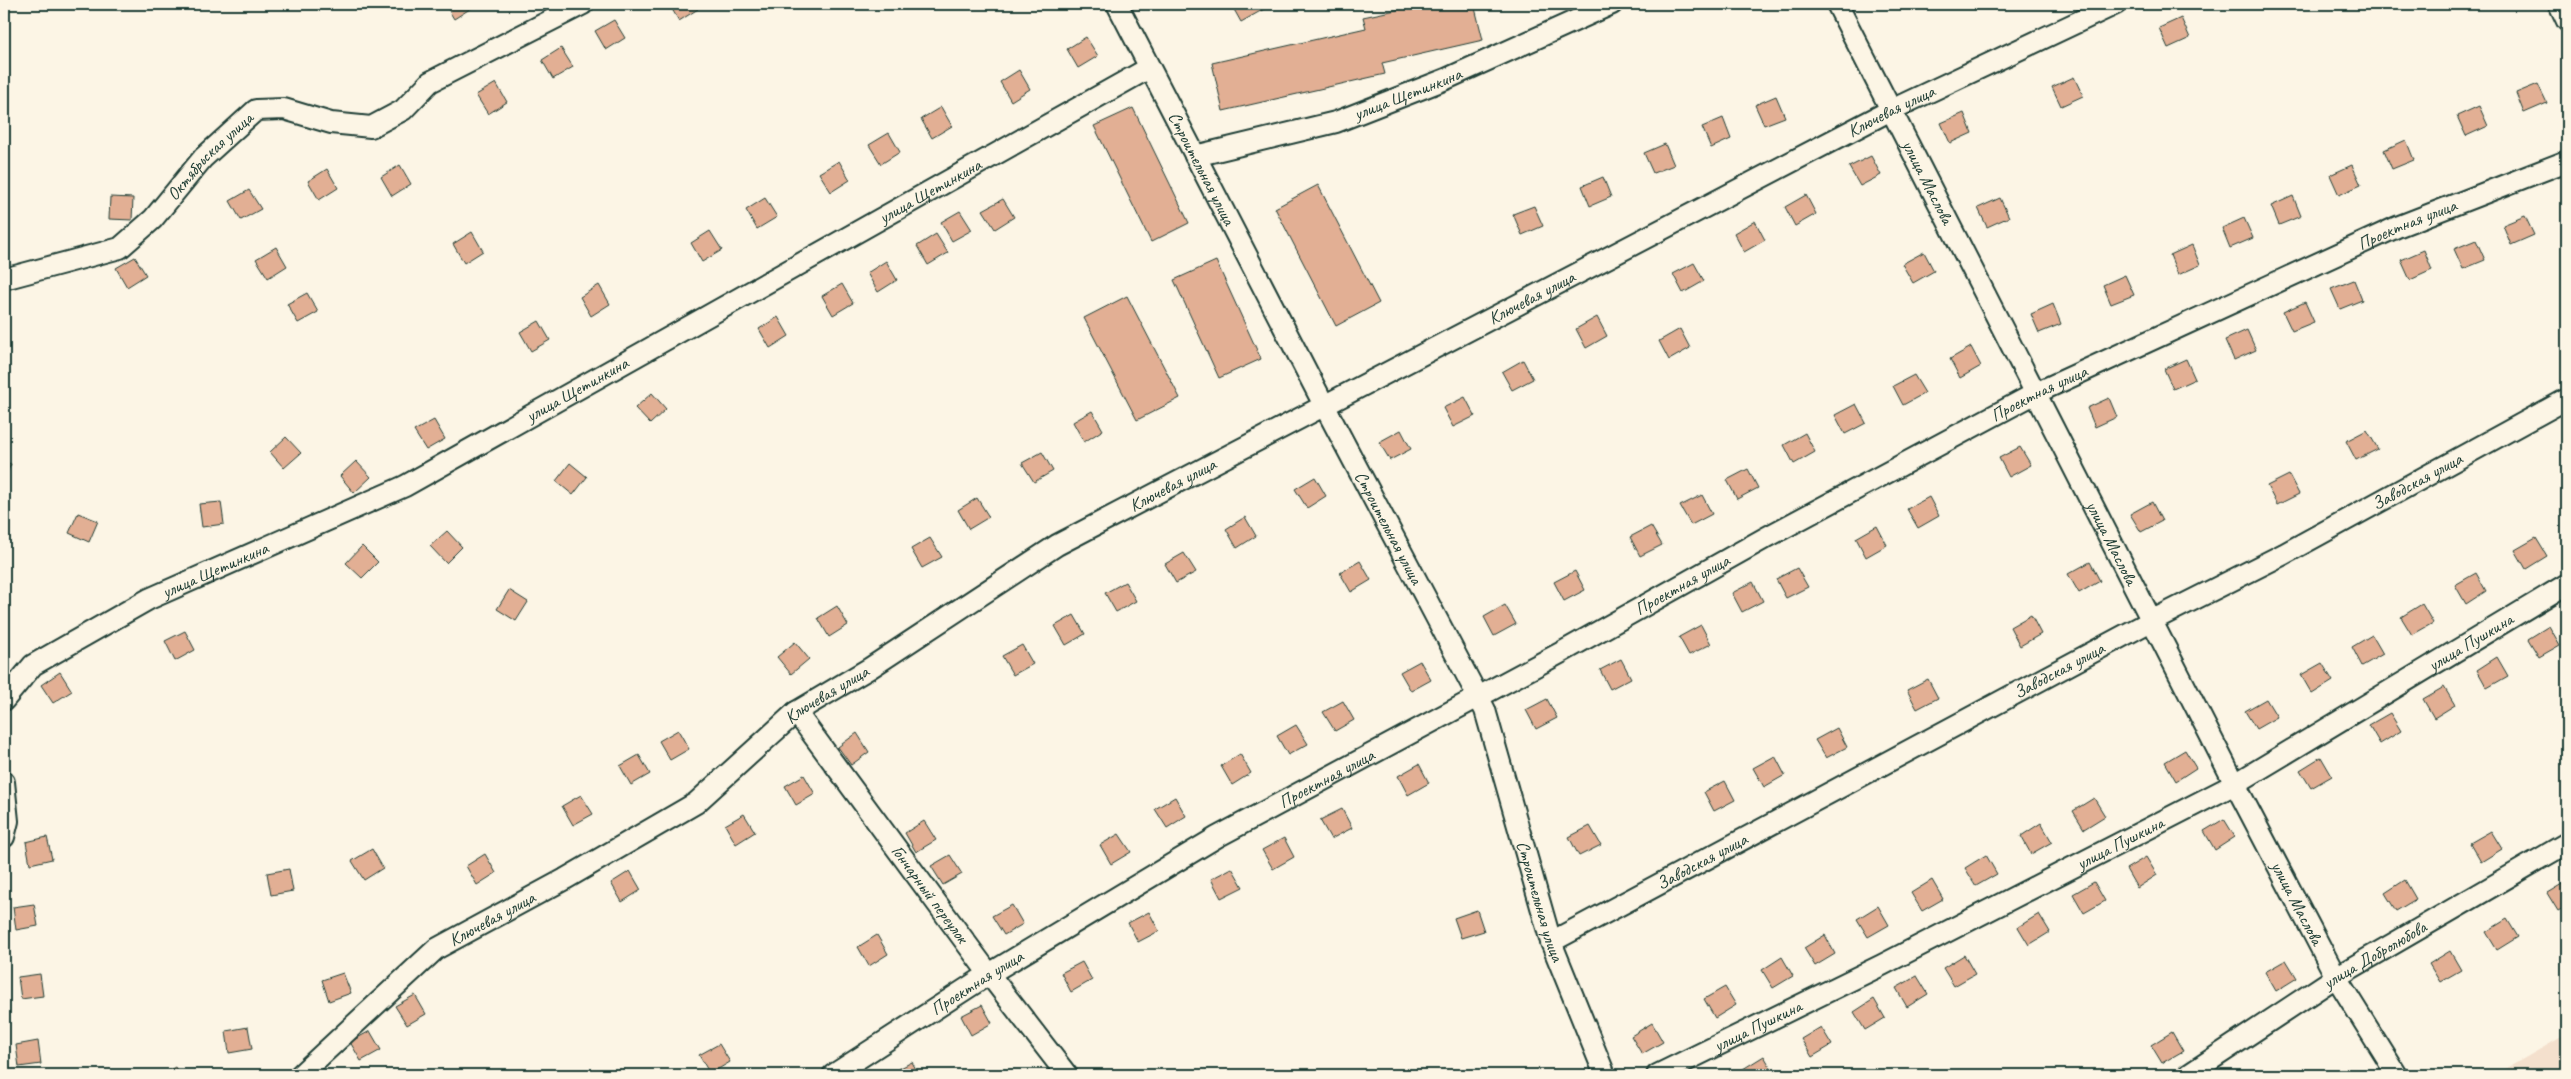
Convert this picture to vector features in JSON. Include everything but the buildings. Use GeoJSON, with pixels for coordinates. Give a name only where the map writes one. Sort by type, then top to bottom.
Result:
{"type":"FeatureCollection","features":[{"type":"Feature","properties":{"kind":"street","name":"Октябрьская улица"},"geometry":{"type":"LineString","coordinates":[[4,279],[120,248],[152,219],[203,158],[256,110],[284,110],[331,123],[371,127],[403,110],[430,82],[583,4]]}},
{"type":"Feature","properties":{"kind":"street","name":"Строительная улица"},"geometry":{"type":"LineString","coordinates":[[1117,4],[1194,156],[1485,710],[1550,942],[1605,1075]]}},
{"type":"Feature","properties":{"kind":"street","name":"улица Щетинкина"},"geometry":{"type":"LineString","coordinates":[[1194,156],[1336,122],[1446,79],[1612,4]]}},
{"type":"Feature","properties":{"kind":"street","name":"улица Маслова"},"geometry":{"type":"LineString","coordinates":[[1837,4],[2234,784],[2336,977],[2397,1075]]}},
{"type":"Feature","properties":{"kind":"street","name":"Ключевая улица"},"geometry":{"type":"LineString","coordinates":[[300,1075],[436,949],[696,803],[796,712],[870,668],[1056,546],[1891,110],[2116,4]]}},
{"type":"Feature","properties":{"kind":"street"},"geometry":{"type":"LineString","coordinates":[[2559,4],[2567,21]]}},
{"type":"Feature","properties":{"kind":"street","name":"улица Щетинкина"},"geometry":{"type":"LineString","coordinates":[[4,700],[33,665],[149,599],[405,486],[1149,68]]}},
{"type":"Feature","properties":{"kind":"street","name":"Проектная улица"},"geometry":{"type":"LineString","coordinates":[[833,1075],[989,974],[1217,836],[1478,697],[1767,537],[2036,393],[2397,227],[2567,161]]}},
{"type":"Feature","properties":{"kind":"street","name":"Заводская улица"},"geometry":{"type":"LineString","coordinates":[[1550,942],[2151,621],[2284,554],[2567,399]]}},
{"type":"Feature","properties":{"kind":"street","name":"улица Пушкина"},"geometry":{"type":"LineString","coordinates":[[1657,1075],[1882,965],[2234,784],[2567,584]]}},
{"type":"Feature","properties":{"kind":"street","name":"Гончарный переулок"},"geometry":{"type":"LineString","coordinates":[[796,712],[989,974],[1067,1075]]}},
{"type":"Feature","properties":{"kind":"street"},"geometry":{"type":"LineString","coordinates":[[4,782],[8,821],[4,837]]}},
{"type":"Feature","properties":{"kind":"street","name":"улица Добролюбова"},"geometry":{"type":"LineString","coordinates":[[2188,1075],[2336,977],[2567,843]]}},
{"type":"Feature","properties":{"kind":"shaded area"},"geometry":{"type":"Polygon","coordinates":[[[2567,1034],[2567,1075],[2495,1075],[2567,1034]]]}}]}
